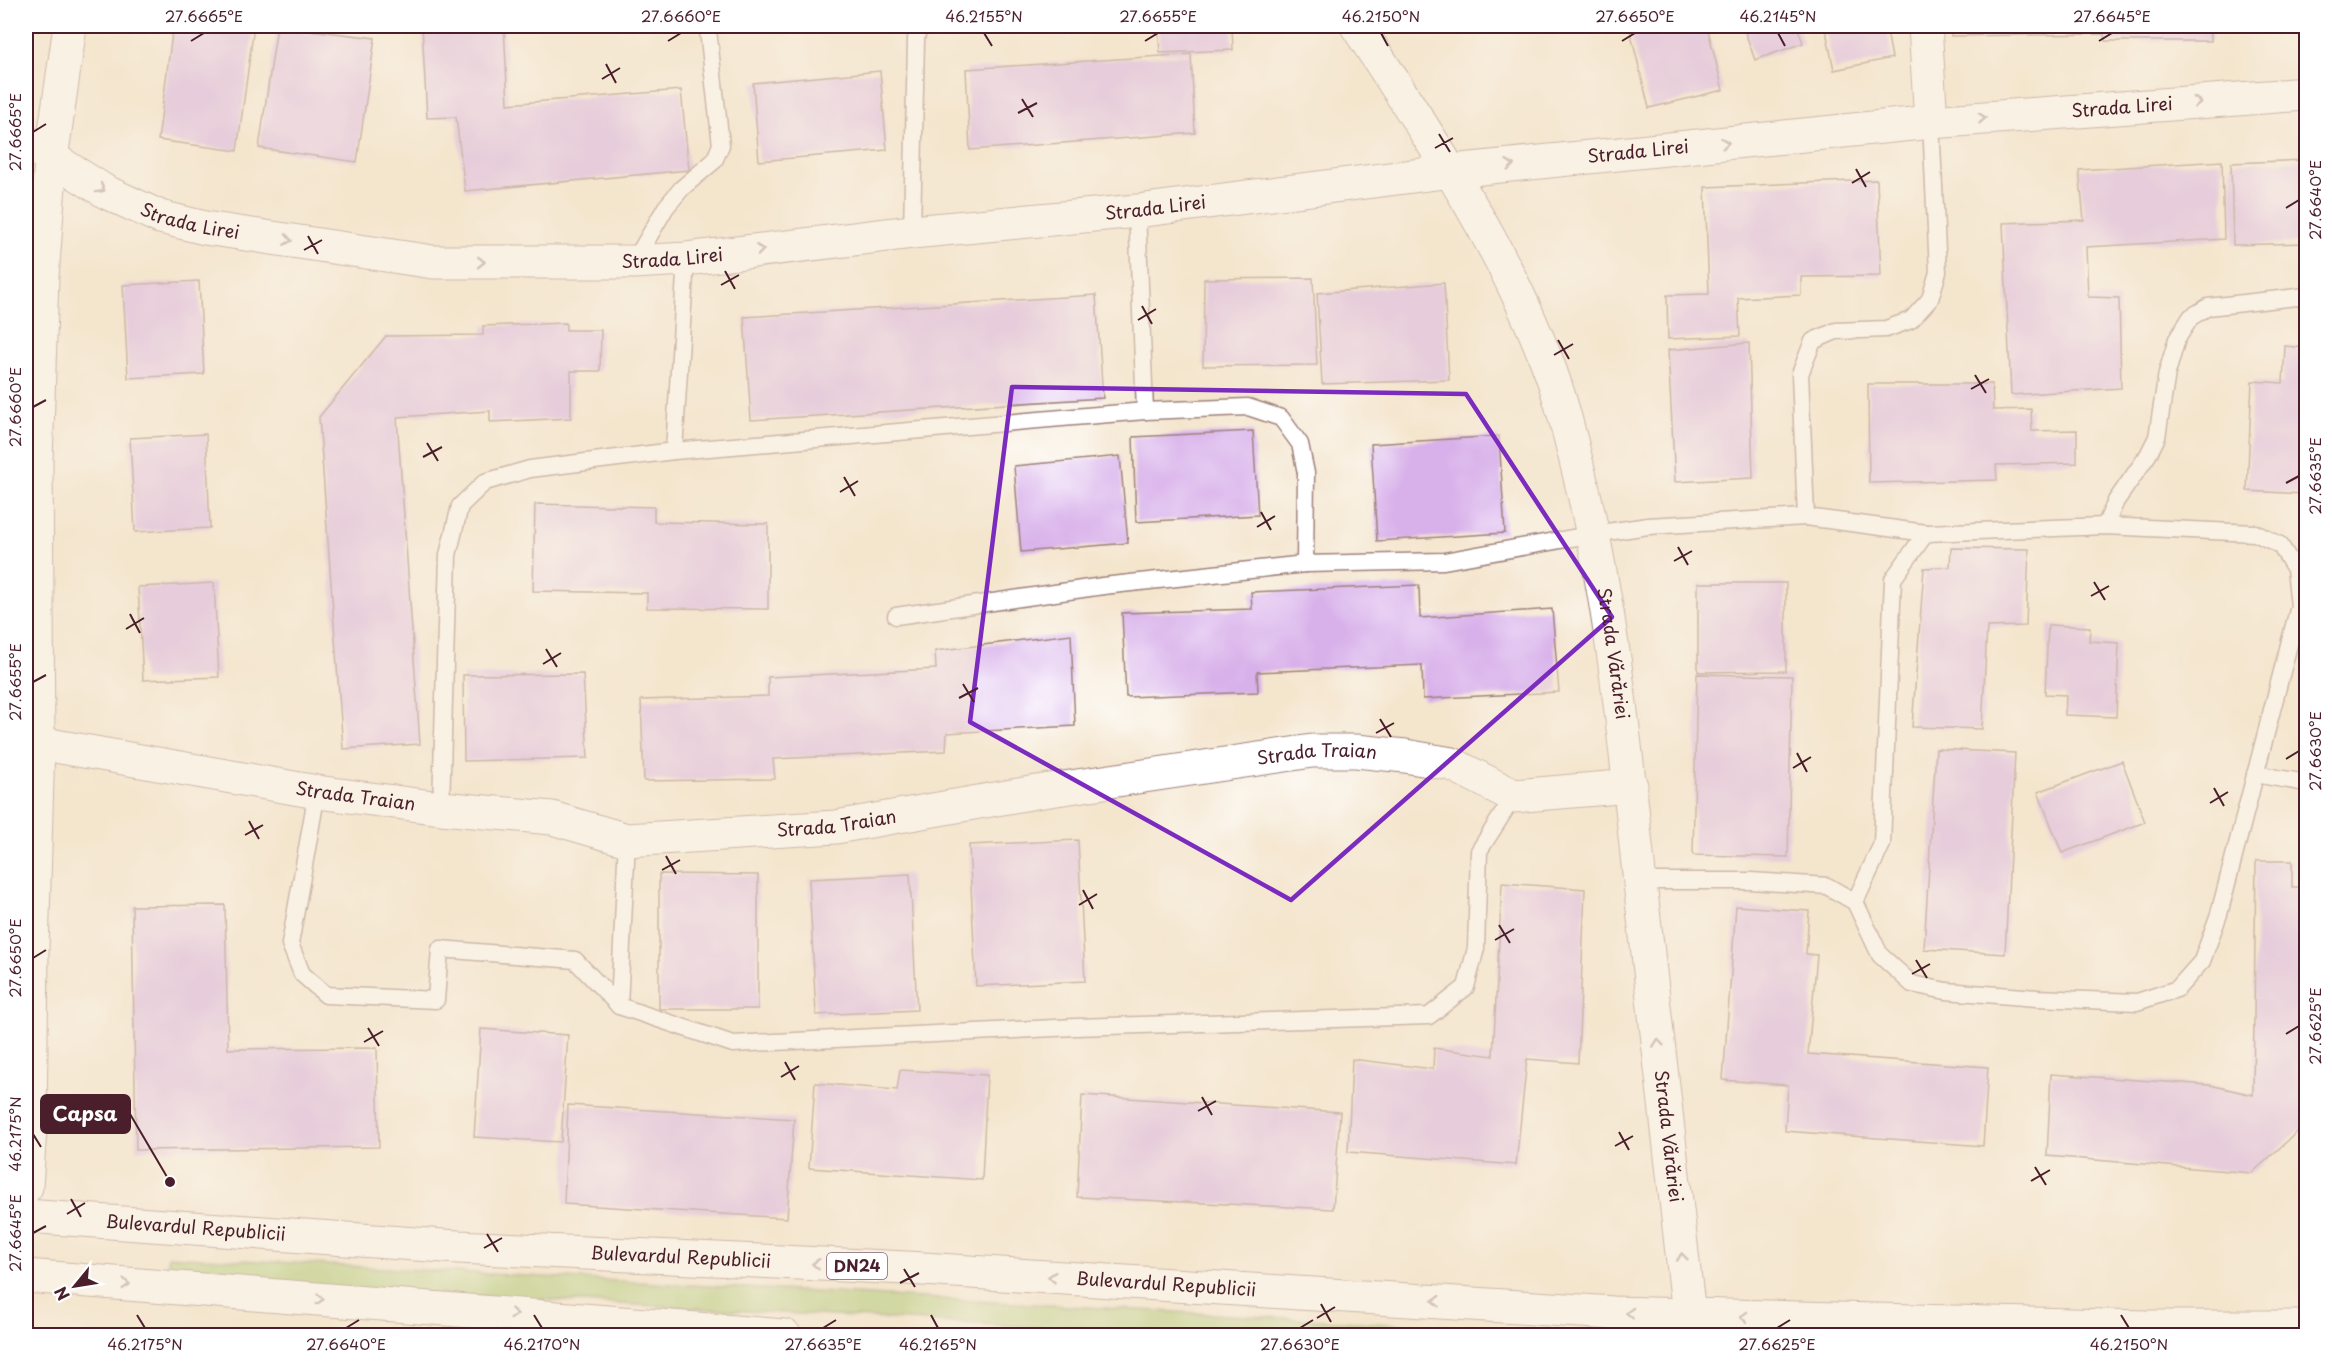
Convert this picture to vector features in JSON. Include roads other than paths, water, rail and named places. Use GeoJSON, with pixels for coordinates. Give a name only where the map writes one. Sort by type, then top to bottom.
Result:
{"type":"FeatureCollection","features":[{"type":"Feature","properties":{"kind":"street"},"geometry":{"type":"LineString","coordinates":[[26,1187],[30,1130],[29,952],[38,743],[36,462],[42,277],[38,151],[70,26]]}},
{"type":"Feature","properties":{"kind":"street","name":"Strada Vărăriei"},"geometry":{"type":"LineString","coordinates":[[1357,26],[1452,171],[1484,227],[1548,363],[1566,423],[1594,534],[1616,661],[1689,1325]]}},
{"type":"Feature","properties":{"kind":"street"},"geometry":{"type":"LineString","coordinates":[[1925,26],[1931,122]]}},
{"type":"Feature","properties":{"kind":"street","name":"Strada Lirei"},"geometry":{"type":"LineString","coordinates":[[38,151],[106,192],[160,217],[206,228],[433,262],[634,262],[686,259],[912,232],[1137,211],[1452,171],[1931,122],[2307,94]]}},
{"type":"Feature","properties":{"kind":"street","name":"Strada Traian"},"geometry":{"type":"LineString","coordinates":[[38,743],[316,792],[441,808],[552,818],[627,840],[836,827],[1030,793],[1312,751],[1356,751],[1452,764],[1514,796]]}},
{"type":"Feature","properties":{"kind":"street"},"geometry":{"type":"LineString","coordinates":[[1514,796],[1630,786]]}},
{"type":"Feature","properties":{"kind":"street","name":"Bulevardul Republicii"},"geometry":{"type":"LineString","coordinates":[[26,1216],[458,1247],[907,1268],[1613,1312],[1689,1325],[2307,1327]]}},
{"type":"Feature","properties":{"kind":"street"},"geometry":{"type":"LineString","coordinates":[[26,1276],[786,1335]]}},
{"type":"Feature","properties":{"kind":"lane"},"geometry":{"type":"LineString","coordinates":[[634,262],[666,207],[682,188],[714,161],[721,145],[708,30],[704,26]]}},
{"type":"Feature","properties":{"kind":"lane"},"geometry":{"type":"LineString","coordinates":[[912,232],[916,39],[919,26]]}},
{"type":"Feature","properties":{"kind":"lane"},"geometry":{"type":"LineString","coordinates":[[1806,517],[1800,374],[1813,341],[1836,331],[1886,329],[1911,320],[1930,299],[1938,272],[1931,122]]}},
{"type":"Feature","properties":{"kind":"lane"},"geometry":{"type":"LineString","coordinates":[[1137,211],[1145,411]]}},
{"type":"Feature","properties":{"kind":"lane"},"geometry":{"type":"LineString","coordinates":[[674,452],[686,259]]}},
{"type":"Feature","properties":{"kind":"lane"},"geometry":{"type":"LineString","coordinates":[[2105,526],[2116,501],[2148,455],[2157,437],[2176,339],[2191,316],[2208,307],[2307,296]]}},
{"type":"Feature","properties":{"kind":"lane"},"geometry":{"type":"LineString","coordinates":[[441,808],[448,555],[460,506],[485,482],[530,469],[674,452],[1145,411],[1248,406],[1281,417],[1300,444],[1306,473],[1305,564]]}},
{"type":"Feature","properties":{"kind":"lane"},"geometry":{"type":"LineString","coordinates":[[896,616],[1103,586],[1305,564],[1444,561],[1648,526],[1806,517],[1926,533],[2105,526],[2255,532],[2280,545],[2295,568],[2299,606],[2219,914],[2202,961],[2177,989],[2137,1002],[1946,991],[1912,984],[1880,955],[1855,902],[1827,886],[1751,881],[1639,881]]}},
{"type":"Feature","properties":{"kind":"lane"},"geometry":{"type":"LineString","coordinates":[[1855,902],[1882,844],[1893,579],[1926,533]]}},
{"type":"Feature","properties":{"kind":"lane"},"geometry":{"type":"LineString","coordinates":[[2255,774],[2307,783]]}},
{"type":"Feature","properties":{"kind":"lane"},"geometry":{"type":"LineString","coordinates":[[316,792],[290,944],[302,974],[326,994],[436,1000],[440,949],[575,960],[619,1006],[733,1044],[1075,1027],[1429,1016],[1466,987],[1476,948],[1479,851],[1514,796]]}},
{"type":"Feature","properties":{"kind":"lane"},"geometry":{"type":"LineString","coordinates":[[619,1006],[627,840]]}},
{"type":"Feature","properties":{"kind":"place","name":"Capsa"},"geometry":{"type":"Point","coordinates":[170,1182]}}]}
